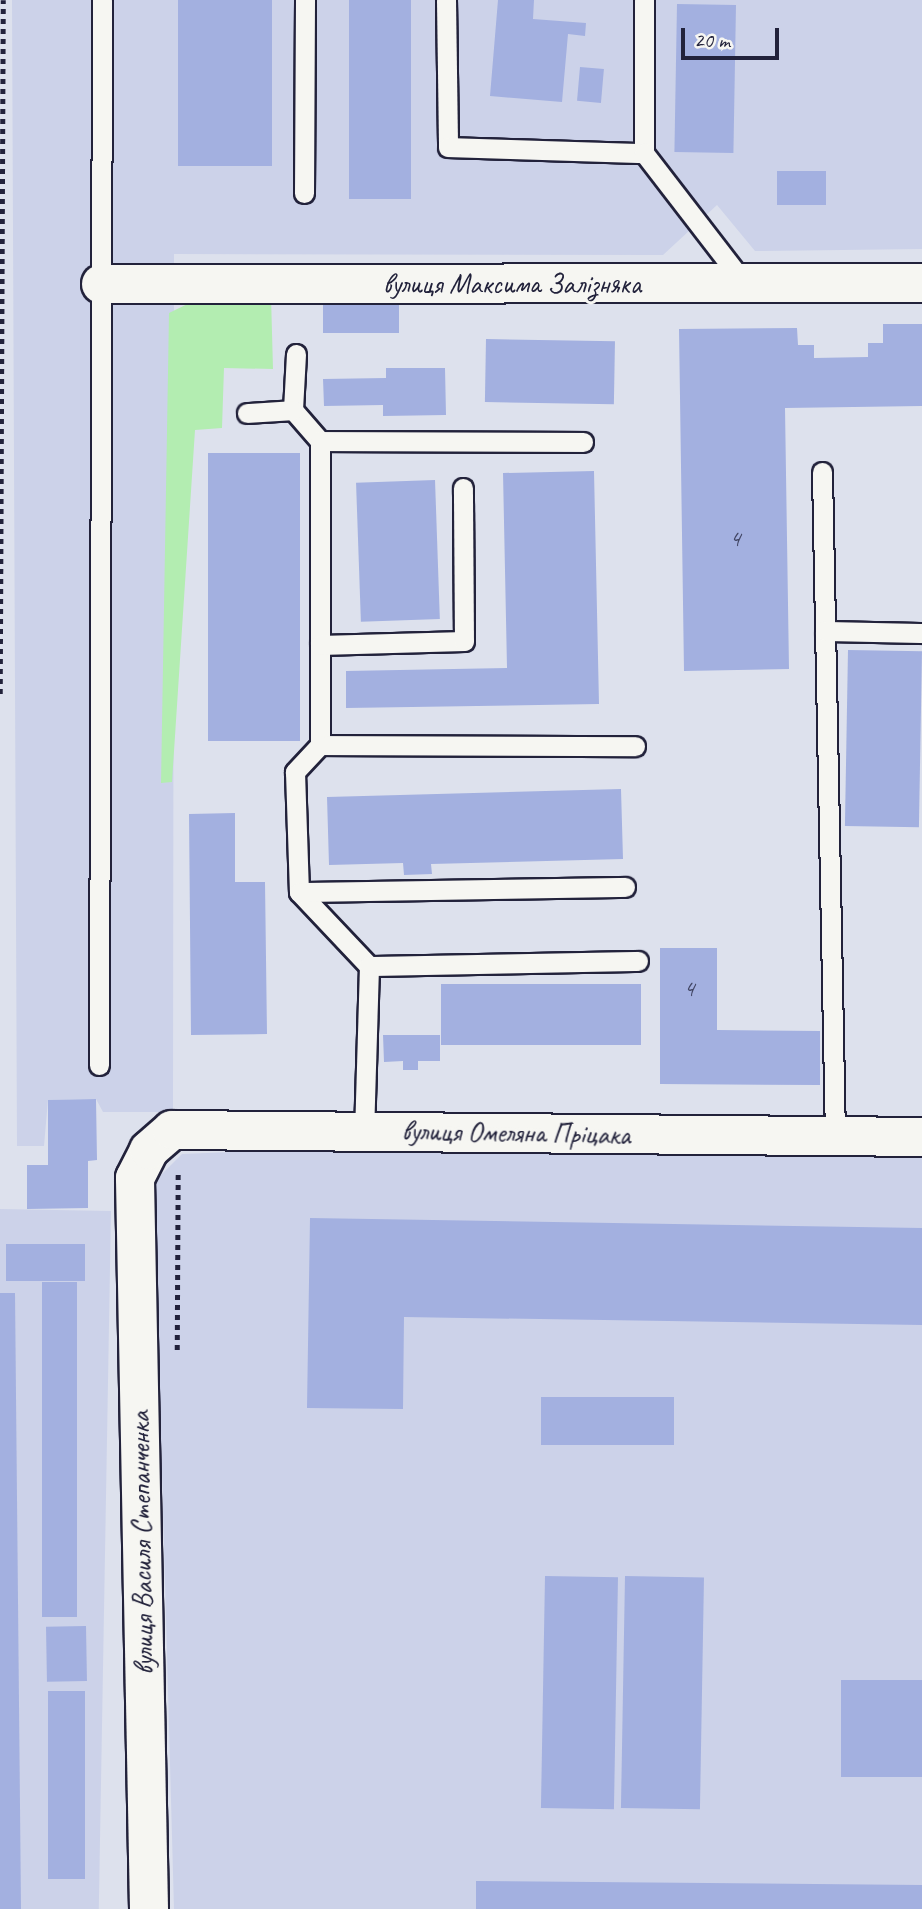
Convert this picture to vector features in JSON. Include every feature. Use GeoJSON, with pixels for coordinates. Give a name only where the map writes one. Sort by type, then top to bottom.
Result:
{"type":"FeatureCollection","features":[{"type":"Feature","properties":{"kind":"street","name":"вулиця Максима Залізняка"},"geometry":{"type":"LineString","coordinates":[[101,284],[922,283]]}},
{"type":"Feature","properties":{"kind":"street","name":"вулиця Омеляна Пріцака"},"geometry":{"type":"LineString","coordinates":[[135,1178],[149,1150],[172,1130],[922,1137]]}},
{"type":"Feature","properties":{"kind":"street","name":"вулиця Василя Степанченка"},"geometry":{"type":"LineString","coordinates":[[135,1178],[149,1909]]}},
{"type":"Feature","properties":{"kind":"lane"},"geometry":{"type":"LineString","coordinates":[[99,1065],[102,0]]}},
{"type":"Feature","properties":{"kind":"lane"},"geometry":{"type":"LineString","coordinates":[[304,0],[304,193]]}},
{"type":"Feature","properties":{"kind":"lane"},"geometry":{"type":"LineString","coordinates":[[446,0],[448,147],[644,153]]}},
{"type":"Feature","properties":{"kind":"lane"},"geometry":{"type":"LineString","coordinates":[[644,0],[644,153],[744,284]]}},
{"type":"Feature","properties":{"kind":"lane"},"geometry":{"type":"LineString","coordinates":[[296,354],[293,410],[320,441],[320,745],[295,772],[299,892],[369,966],[364,1132]]}},
{"type":"Feature","properties":{"kind":"lane"},"geometry":{"type":"LineString","coordinates":[[247,412],[293,410]]}},
{"type":"Feature","properties":{"kind":"lane"},"geometry":{"type":"LineString","coordinates":[[320,441],[583,442]]}},
{"type":"Feature","properties":{"kind":"lane"},"geometry":{"type":"LineString","coordinates":[[822,472],[835,1136]]}},
{"type":"Feature","properties":{"kind":"lane"},"geometry":{"type":"LineString","coordinates":[[320,645],[464,641],[463,488]]}},
{"type":"Feature","properties":{"kind":"lane"},"geometry":{"type":"LineString","coordinates":[[825,631],[922,633]]}},
{"type":"Feature","properties":{"kind":"lane"},"geometry":{"type":"LineString","coordinates":[[320,745],[635,746]]}},
{"type":"Feature","properties":{"kind":"lane"},"geometry":{"type":"LineString","coordinates":[[299,892],[625,887]]}},
{"type":"Feature","properties":{"kind":"lane"},"geometry":{"type":"LineString","coordinates":[[369,966],[638,961]]}},
{"type":"Feature","properties":{"kind":"path"},"geometry":{"type":"LineString","coordinates":[[0,694],[3,0]]}},
{"type":"Feature","properties":{"kind":"shaded area"},"geometry":{"type":"Polygon","coordinates":[[[12,0],[922,0],[922,249],[755,251],[717,205],[663,255],[174,254],[173,1112],[103,1112],[96,1099],[48,1100],[44,1146],[17,1146],[12,0]]]}},
{"type":"Feature","properties":{"kind":"shaded area"},"geometry":{"type":"Polygon","coordinates":[[[358,1147],[922,1149],[922,1909],[174,1909],[154,1182],[182,1154],[358,1147]]]}},
{"type":"Feature","properties":{"kind":"shaded area"},"geometry":{"type":"Polygon","coordinates":[[[0,1209],[111,1211],[99,1909],[0,1909],[0,1209]]]}},
{"type":"Feature","properties":{"kind":"green space"},"geometry":{"type":"Polygon","coordinates":[[[206,295],[271,296],[273,369],[224,368],[222,428],[195,430],[172,782],[161,783],[169,313],[206,295]]]}},
{"type":"Feature","properties":{"kind":"building"},"geometry":{"type":"Polygon","coordinates":[[[178,0],[272,0],[272,166],[178,166],[178,0]]]}},
{"type":"Feature","properties":{"kind":"building"},"geometry":{"type":"Polygon","coordinates":[[[349,0],[411,0],[411,199],[349,199],[349,0]]]}},
{"type":"Feature","properties":{"kind":"building"},"geometry":{"type":"Polygon","coordinates":[[[498,0],[534,0],[533,19],[586,23],[585,36],[568,34],[562,102],[490,96],[498,0]]]}},
{"type":"Feature","properties":{"kind":"building"},"geometry":{"type":"Polygon","coordinates":[[[677,4],[736,5],[733,153],[674,152],[677,4]]]}},
{"type":"Feature","properties":{"kind":"building"},"geometry":{"type":"Polygon","coordinates":[[[580,67],[604,69],[601,103],[577,101],[580,67]]]}},
{"type":"Feature","properties":{"kind":"building"},"geometry":{"type":"Polygon","coordinates":[[[777,171],[826,171],[826,205],[777,205],[777,171]]]}},
{"type":"Feature","properties":{"kind":"building"},"geometry":{"type":"Polygon","coordinates":[[[323,299],[399,299],[399,333],[323,333],[323,299]]]}},
{"type":"Feature","properties":{"kind":"building"},"geometry":{"type":"Polygon","coordinates":[[[883,324],[922,324],[922,406],[785,408],[789,669],[684,671],[679,329],[797,328],[798,345],[814,345],[814,358],[868,357],[868,343],[883,343],[883,324]]]}},
{"type":"Feature","properties":{"kind":"building"},"geometry":{"type":"Polygon","coordinates":[[[486,339],[615,341],[614,404],[485,402],[486,339]]]}},
{"type":"Feature","properties":{"kind":"building"},"geometry":{"type":"Polygon","coordinates":[[[386,368],[445,368],[446,415],[383,416],[383,405],[324,406],[323,379],[386,378],[386,368]]]}},
{"type":"Feature","properties":{"kind":"building"},"geometry":{"type":"Polygon","coordinates":[[[208,453],[300,453],[300,741],[208,741],[208,453]]]}},
{"type":"Feature","properties":{"kind":"building"},"geometry":{"type":"Polygon","coordinates":[[[594,471],[599,704],[346,708],[346,671],[507,668],[503,473],[594,471]]]}},
{"type":"Feature","properties":{"kind":"building"},"geometry":{"type":"Polygon","coordinates":[[[435,480],[440,619],[361,622],[356,483],[435,480]]]}},
{"type":"Feature","properties":{"kind":"building"},"geometry":{"type":"Polygon","coordinates":[[[848,650],[922,651],[919,827],[845,826],[848,650]]]}},
{"type":"Feature","properties":{"kind":"building"},"geometry":{"type":"Polygon","coordinates":[[[621,789],[623,859],[431,864],[432,874],[404,875],[403,863],[329,865],[327,797],[621,789]]]}},
{"type":"Feature","properties":{"kind":"building"},"geometry":{"type":"Polygon","coordinates":[[[235,813],[235,882],[265,882],[267,1034],[191,1035],[189,814],[235,813]]]}},
{"type":"Feature","properties":{"kind":"building"},"geometry":{"type":"Polygon","coordinates":[[[660,948],[717,948],[717,1030],[820,1031],[820,1085],[660,1084],[660,948]]]}},
{"type":"Feature","properties":{"kind":"building"},"geometry":{"type":"Polygon","coordinates":[[[441,984],[641,984],[641,1045],[441,1045],[441,984]]]}},
{"type":"Feature","properties":{"kind":"building"},"geometry":{"type":"Polygon","coordinates":[[[383,1035],[440,1035],[440,1061],[418,1061],[418,1070],[403,1070],[403,1061],[384,1062],[383,1035]]]}},
{"type":"Feature","properties":{"kind":"building"},"geometry":{"type":"Polygon","coordinates":[[[96,1099],[97,1160],[88,1161],[88,1208],[27,1209],[27,1165],[48,1165],[48,1100],[96,1099]]]}},
{"type":"Feature","properties":{"kind":"building"},"geometry":{"type":"Polygon","coordinates":[[[310,1218],[922,1228],[922,1325],[404,1317],[403,1409],[307,1408],[310,1218]]]}},
{"type":"Feature","properties":{"kind":"building"},"geometry":{"type":"Polygon","coordinates":[[[6,1244],[85,1244],[85,1281],[6,1281],[6,1244]]]}},
{"type":"Feature","properties":{"kind":"building"},"geometry":{"type":"Polygon","coordinates":[[[42,1282],[77,1282],[77,1617],[42,1617],[42,1282]]]}},
{"type":"Feature","properties":{"kind":"building"},"geometry":{"type":"Polygon","coordinates":[[[0,1293],[15,1293],[21,1909],[0,1909],[0,1293]]]}},
{"type":"Feature","properties":{"kind":"building"},"geometry":{"type":"Polygon","coordinates":[[[541,1397],[674,1397],[674,1445],[541,1445],[541,1397]]]}},
{"type":"Feature","properties":{"kind":"building"},"geometry":{"type":"Polygon","coordinates":[[[545,1576],[618,1577],[614,1809],[541,1808],[545,1576]]]}},
{"type":"Feature","properties":{"kind":"building"},"geometry":{"type":"Polygon","coordinates":[[[625,1576],[704,1577],[700,1809],[621,1808],[625,1576]]]}},
{"type":"Feature","properties":{"kind":"building"},"geometry":{"type":"Polygon","coordinates":[[[86,1626],[87,1681],[47,1682],[46,1627],[86,1626]]]}},
{"type":"Feature","properties":{"kind":"building"},"geometry":{"type":"Polygon","coordinates":[[[841,1680],[922,1680],[922,1777],[841,1777],[841,1680]]]}},
{"type":"Feature","properties":{"kind":"building"},"geometry":{"type":"Polygon","coordinates":[[[48,1691],[85,1691],[85,1879],[48,1879],[48,1691]]]}},
{"type":"Feature","properties":{"kind":"building"},"geometry":{"type":"Polygon","coordinates":[[[476,1881],[922,1885],[922,1909],[476,1909],[476,1881]]]}}]}
